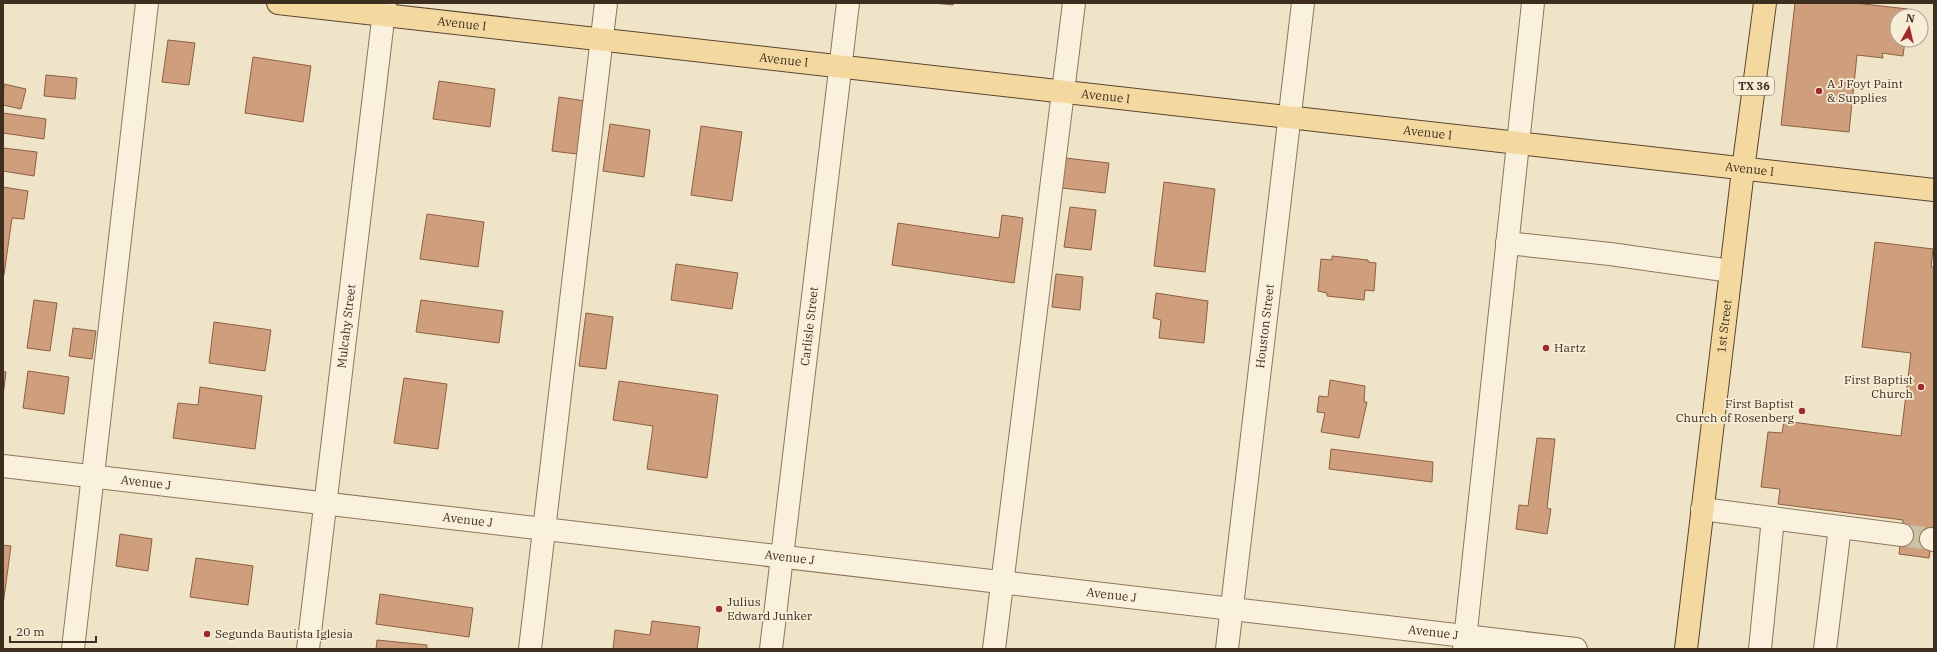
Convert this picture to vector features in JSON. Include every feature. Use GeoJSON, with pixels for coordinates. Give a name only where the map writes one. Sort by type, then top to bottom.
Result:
{"type":"FeatureCollection","features":[{"type":"Feature","properties":{"kind":"main road","name":"Avenue I"},"geometry":{"type":"LineString","coordinates":[[278,3],[385,9],[602,40],[1743,170],[1934,190]]}},
{"type":"Feature","properties":{"kind":"main road","name":"1st Street"},"geometry":{"type":"LineString","coordinates":[[1686,649],[1743,170],[1765,3]]}},
{"type":"Feature","properties":{"kind":"street"},"geometry":{"type":"LineString","coordinates":[[73,649],[147,3]]}},
{"type":"Feature","properties":{"kind":"street"},"geometry":{"type":"LineString","coordinates":[[530,649],[606,3]]}},
{"type":"Feature","properties":{"kind":"street","name":"Carlisle Street"},"geometry":{"type":"LineString","coordinates":[[771,649],[848,3]]}},
{"type":"Feature","properties":{"kind":"street"},"geometry":{"type":"LineString","coordinates":[[994,649],[1074,3]]}},
{"type":"Feature","properties":{"kind":"street","name":"Houston Street"},"geometry":{"type":"LineString","coordinates":[[1226,649],[1303,3]]}},
{"type":"Feature","properties":{"kind":"street"},"geometry":{"type":"LineString","coordinates":[[1465,642],[1533,3]]}},
{"type":"Feature","properties":{"kind":"street","name":"Mulcahy Street"},"geometry":{"type":"LineString","coordinates":[[308,649],[385,9]]}},
{"type":"Feature","properties":{"kind":"street"},"geometry":{"type":"LineString","coordinates":[[1507,243],[1610,254],[1731,271]]}},
{"type":"Feature","properties":{"kind":"street","name":"Avenue J"},"geometry":{"type":"LineString","coordinates":[[3,466],[1231,609],[1465,642],[1576,649]]}},
{"type":"Feature","properties":{"kind":"street"},"geometry":{"type":"LineString","coordinates":[[1702,509],[1902,535]]}},
{"type":"Feature","properties":{"kind":"street"},"geometry":{"type":"LineString","coordinates":[[1760,649],[1774,518]]}},
{"type":"Feature","properties":{"kind":"street"},"geometry":{"type":"LineString","coordinates":[[1825,649],[1840,527]]}},
{"type":"Feature","properties":{"kind":"building"},"geometry":{"type":"Polygon","coordinates":[[[934,3],[953,3],[953,5],[934,3]]]}},
{"type":"Feature","properties":{"kind":"building","name":"A J Foyt Paint & Supplies"},"geometry":{"type":"Polygon","coordinates":[[[1795,3],[1855,3],[1899,8],[1889,8],[1889,48],[1904,48],[1903,56],[1882,53],[1883,58],[1857,55],[1849,132],[1781,125],[1795,3]]]}},
{"type":"Feature","properties":{"kind":"building"},"geometry":{"type":"Polygon","coordinates":[[[168,40],[195,43],[189,85],[162,82],[168,40]]]}},
{"type":"Feature","properties":{"kind":"building"},"geometry":{"type":"Polygon","coordinates":[[[253,57],[311,66],[303,122],[245,113],[253,57]]]}},
{"type":"Feature","properties":{"kind":"building"},"geometry":{"type":"Polygon","coordinates":[[[46,75],[77,78],[75,99],[44,96],[46,75]]]}},
{"type":"Feature","properties":{"kind":"building"},"geometry":{"type":"Polygon","coordinates":[[[439,81],[495,89],[490,127],[433,119],[439,81]]]}},
{"type":"Feature","properties":{"kind":"building"},"geometry":{"type":"Polygon","coordinates":[[[4,84],[26,89],[21,109],[3,105],[4,84]]]}},
{"type":"Feature","properties":{"kind":"building"},"geometry":{"type":"Polygon","coordinates":[[[559,97],[585,101],[577,154],[552,151],[559,97]]]}},
{"type":"Feature","properties":{"kind":"building"},"geometry":{"type":"Polygon","coordinates":[[[3,113],[46,119],[44,139],[3,133],[3,113]]]}},
{"type":"Feature","properties":{"kind":"building"},"geometry":{"type":"Polygon","coordinates":[[[610,124],[650,130],[644,177],[603,171],[610,124]]]}},
{"type":"Feature","properties":{"kind":"building"},"geometry":{"type":"Polygon","coordinates":[[[701,126],[742,132],[732,201],[691,195],[701,126]]]}},
{"type":"Feature","properties":{"kind":"building"},"geometry":{"type":"Polygon","coordinates":[[[3,148],[37,152],[34,176],[3,171],[3,148]]]}},
{"type":"Feature","properties":{"kind":"building"},"geometry":{"type":"Polygon","coordinates":[[[1065,158],[1109,163],[1105,193],[1062,188],[1065,158]]]}},
{"type":"Feature","properties":{"kind":"building"},"geometry":{"type":"Polygon","coordinates":[[[1164,182],[1215,189],[1205,272],[1154,266],[1164,182]]]}},
{"type":"Feature","properties":{"kind":"building"},"geometry":{"type":"Polygon","coordinates":[[[3,187],[28,191],[24,219],[12,218],[4,275],[3,275],[3,187]]]}},
{"type":"Feature","properties":{"kind":"building"},"geometry":{"type":"Polygon","coordinates":[[[1070,207],[1096,210],[1091,250],[1064,247],[1070,207]]]}},
{"type":"Feature","properties":{"kind":"building"},"geometry":{"type":"Polygon","coordinates":[[[427,214],[484,222],[478,267],[420,259],[427,214]]]}},
{"type":"Feature","properties":{"kind":"building"},"geometry":{"type":"Polygon","coordinates":[[[1002,215],[1023,218],[1014,283],[892,265],[898,223],[999,238],[1002,215]]]}},
{"type":"Feature","properties":{"kind":"building","name":"First Baptist Church"},"geometry":{"type":"Polygon","coordinates":[[[1875,242],[1933,249],[1931,267],[1934,267],[1934,523],[1929,558],[1899,554],[1903,520],[1778,504],[1780,489],[1761,487],[1768,432],[1782,433],[1784,421],[1901,436],[1911,353],[1862,347],[1875,242]]]}},
{"type":"Feature","properties":{"kind":"building"},"geometry":{"type":"Polygon","coordinates":[[[1332,256],[1368,260],[1368,262],[1376,263],[1374,291],[1365,290],[1364,300],[1327,296],[1327,293],[1318,291],[1321,259],[1332,260],[1332,256]]]}},
{"type":"Feature","properties":{"kind":"building"},"geometry":{"type":"Polygon","coordinates":[[[676,264],[738,273],[732,309],[671,300],[676,264]]]}},
{"type":"Feature","properties":{"kind":"building"},"geometry":{"type":"Polygon","coordinates":[[[1056,274],[1083,277],[1080,310],[1052,307],[1056,274]]]}},
{"type":"Feature","properties":{"kind":"building"},"geometry":{"type":"Polygon","coordinates":[[[1156,293],[1208,301],[1204,343],[1159,338],[1161,320],[1153,318],[1156,293]]]}},
{"type":"Feature","properties":{"kind":"building"},"geometry":{"type":"Polygon","coordinates":[[[34,300],[57,303],[50,351],[27,348],[34,300]]]}},
{"type":"Feature","properties":{"kind":"building"},"geometry":{"type":"Polygon","coordinates":[[[421,300],[503,311],[499,343],[416,332],[421,300]]]}},
{"type":"Feature","properties":{"kind":"building"},"geometry":{"type":"Polygon","coordinates":[[[586,313],[613,317],[606,369],[579,366],[586,313]]]}},
{"type":"Feature","properties":{"kind":"building"},"geometry":{"type":"Polygon","coordinates":[[[214,322],[271,330],[265,371],[209,363],[214,322]]]}},
{"type":"Feature","properties":{"kind":"building"},"geometry":{"type":"Polygon","coordinates":[[[73,328],[96,331],[92,359],[69,356],[73,328]]]}},
{"type":"Feature","properties":{"kind":"building"},"geometry":{"type":"Polygon","coordinates":[[[3,371],[6,372],[3,396],[3,371]]]}},
{"type":"Feature","properties":{"kind":"building"},"geometry":{"type":"Polygon","coordinates":[[[28,371],[69,377],[64,414],[23,408],[28,371]]]}},
{"type":"Feature","properties":{"kind":"building"},"geometry":{"type":"Polygon","coordinates":[[[404,378],[447,384],[438,449],[394,443],[404,378]]]}},
{"type":"Feature","properties":{"kind":"building"},"geometry":{"type":"Polygon","coordinates":[[[1330,380],[1365,386],[1364,402],[1367,402],[1359,438],[1321,432],[1325,413],[1317,412],[1319,396],[1328,397],[1330,380]]]}},
{"type":"Feature","properties":{"kind":"building"},"geometry":{"type":"Polygon","coordinates":[[[619,381],[718,395],[707,478],[647,469],[653,426],[613,420],[619,381]]]}},
{"type":"Feature","properties":{"kind":"building"},"geometry":{"type":"Polygon","coordinates":[[[200,387],[262,396],[255,449],[173,438],[178,403],[198,405],[200,387]]]}},
{"type":"Feature","properties":{"kind":"building"},"geometry":{"type":"Polygon","coordinates":[[[1537,438],[1555,439],[1547,508],[1551,509],[1547,534],[1516,529],[1519,505],[1528,506],[1537,438]]]}},
{"type":"Feature","properties":{"kind":"building"},"geometry":{"type":"Polygon","coordinates":[[[1331,449],[1433,462],[1432,482],[1329,469],[1331,449]]]}},
{"type":"Feature","properties":{"kind":"building"},"geometry":{"type":"Polygon","coordinates":[[[120,534],[152,539],[148,571],[116,566],[120,534]]]}},
{"type":"Feature","properties":{"kind":"building"},"geometry":{"type":"Polygon","coordinates":[[[3,545],[11,546],[3,605],[3,545]]]}},
{"type":"Feature","properties":{"kind":"building"},"geometry":{"type":"Polygon","coordinates":[[[196,558],[253,566],[248,605],[190,597],[196,558]]]}},
{"type":"Feature","properties":{"kind":"building"},"geometry":{"type":"Polygon","coordinates":[[[380,594],[473,608],[469,637],[376,624],[380,594]]]}},
{"type":"Feature","properties":{"kind":"building"},"geometry":{"type":"Polygon","coordinates":[[[652,621],[700,627],[697,649],[613,649],[615,630],[650,635],[652,621]]]}},
{"type":"Feature","properties":{"kind":"building"},"geometry":{"type":"Polygon","coordinates":[[[377,640],[427,645],[427,649],[376,649],[377,640]]]}},
{"type":"Feature","properties":{"kind":"tunnel"},"geometry":{"type":"LineString","coordinates":[[1902,535],[1931,539]]}},
{"type":"Feature","properties":{"kind":"place","name":"A J Foyt Paint & Supplies"},"geometry":{"type":"Point","coordinates":[1819,91]}},
{"type":"Feature","properties":{"kind":"place","name":"Hartz"},"geometry":{"type":"Point","coordinates":[1546,348]}},
{"type":"Feature","properties":{"kind":"place","name":"First Baptist Church"},"geometry":{"type":"Point","coordinates":[1921,387]}},
{"type":"Feature","properties":{"kind":"place","name":"First Baptist Church of Rosenberg"},"geometry":{"type":"Point","coordinates":[1802,411]}},
{"type":"Feature","properties":{"kind":"place","name":"Julius Edward Junker"},"geometry":{"type":"Point","coordinates":[719,609]}},
{"type":"Feature","properties":{"kind":"place","name":"Segunda Bautista Iglesia"},"geometry":{"type":"Point","coordinates":[207,634]}}]}
